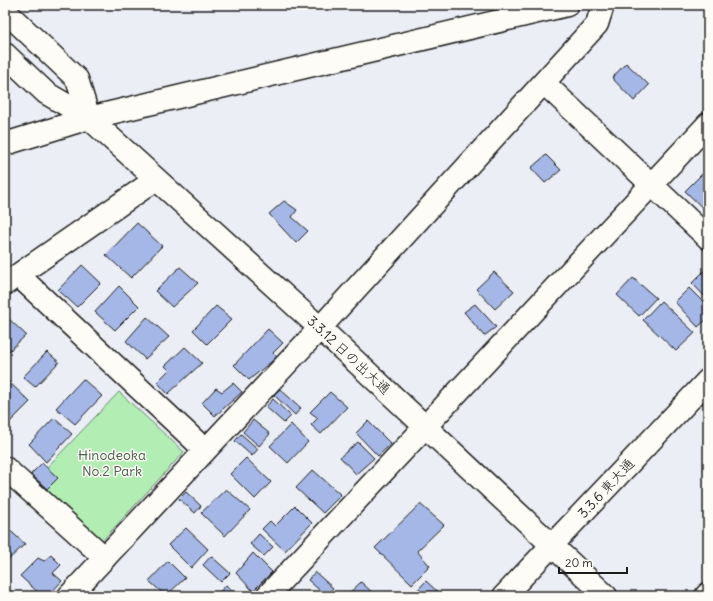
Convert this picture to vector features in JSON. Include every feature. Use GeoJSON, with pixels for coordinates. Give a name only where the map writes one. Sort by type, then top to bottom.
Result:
{"type":"FeatureCollection","features":[{"type":"Feature","properties":{"kind":"street"},"geometry":{"type":"LineString","coordinates":[[5,144],[89,118],[567,5]]}},
{"type":"Feature","properties":{"kind":"street"},"geometry":{"type":"LineString","coordinates":[[69,596],[320,328],[544,83],[597,24],[603,5]]}},
{"type":"Feature","properties":{"kind":"street","name":"3.3.12 日の出大通"},"geometry":{"type":"LineString","coordinates":[[5,11],[77,79],[89,118]]}},
{"type":"Feature","properties":{"kind":"street","name":"3.3.12 日の出大通"},"geometry":{"type":"LineString","coordinates":[[5,54],[46,93],[89,118],[155,180],[320,328],[606,596]]}},
{"type":"Feature","properties":{"kind":"street"},"geometry":{"type":"LineString","coordinates":[[544,83],[708,238]]}},
{"type":"Feature","properties":{"kind":"street"},"geometry":{"type":"LineString","coordinates":[[266,596],[426,428],[708,124]]}},
{"type":"Feature","properties":{"kind":"street"},"geometry":{"type":"LineString","coordinates":[[155,180],[12,280],[205,450]]}},
{"type":"Feature","properties":{"kind":"street","name":"3.3.6 東大通"},"geometry":{"type":"LineString","coordinates":[[504,596],[553,546],[708,380]]}},
{"type":"Feature","properties":{"kind":"street"},"geometry":{"type":"LineString","coordinates":[[5,468],[105,558]]}},
{"type":"Feature","properties":{"kind":"green space","name":"Hinodeoka No.2 Park"},"geometry":{"type":"Polygon","coordinates":[[[119,392],[184,452],[102,541],[35,480],[119,392]]]}},
{"type":"Feature","properties":{"kind":"building"},"geometry":{"type":"Polygon","coordinates":[[[626,63],[649,85],[634,101],[612,78],[626,63]]]}},
{"type":"Feature","properties":{"kind":"building"},"geometry":{"type":"Polygon","coordinates":[[[546,155],[561,170],[545,183],[531,168],[546,155]]]}},
{"type":"Feature","properties":{"kind":"building"},"geometry":{"type":"Polygon","coordinates":[[[706,170],[708,171],[708,213],[685,191],[706,170]]]}},
{"type":"Feature","properties":{"kind":"building"},"geometry":{"type":"Polygon","coordinates":[[[284,201],[297,210],[292,217],[308,231],[296,243],[269,214],[284,201]]]}},
{"type":"Feature","properties":{"kind":"building"},"geometry":{"type":"Polygon","coordinates":[[[137,223],[162,246],[131,278],[106,255],[137,223]]]}},
{"type":"Feature","properties":{"kind":"building"},"geometry":{"type":"Polygon","coordinates":[[[82,265],[101,283],[77,307],[58,290],[82,265]]]}},
{"type":"Feature","properties":{"kind":"building"},"geometry":{"type":"Polygon","coordinates":[[[180,267],[198,283],[172,307],[155,291],[180,267]]]}},
{"type":"Feature","properties":{"kind":"building"},"geometry":{"type":"Polygon","coordinates":[[[708,267],[708,300],[692,283],[708,267]]]}},
{"type":"Feature","properties":{"kind":"building"},"geometry":{"type":"Polygon","coordinates":[[[494,272],[514,291],[495,309],[476,289],[494,272]]]}},
{"type":"Feature","properties":{"kind":"building"},"geometry":{"type":"Polygon","coordinates":[[[633,278],[656,298],[639,316],[617,295],[633,278]]]}},
{"type":"Feature","properties":{"kind":"building"},"geometry":{"type":"Polygon","coordinates":[[[119,286],[139,306],[115,330],[95,312],[119,286]]]}},
{"type":"Feature","properties":{"kind":"building"},"geometry":{"type":"Polygon","coordinates":[[[689,288],[708,307],[708,318],[698,327],[675,302],[689,288]]]}},
{"type":"Feature","properties":{"kind":"building"},"geometry":{"type":"Polygon","coordinates":[[[661,301],[695,333],[676,351],[643,320],[661,301]]]}},
{"type":"Feature","properties":{"kind":"building"},"geometry":{"type":"Polygon","coordinates":[[[475,304],[496,327],[484,336],[464,312],[475,304]]]}},
{"type":"Feature","properties":{"kind":"building"},"geometry":{"type":"Polygon","coordinates":[[[216,306],[232,319],[207,344],[193,330],[216,306]]]}},
{"type":"Feature","properties":{"kind":"building"},"geometry":{"type":"Polygon","coordinates":[[[147,317],[169,337],[145,359],[126,341],[147,317]]]}},
{"type":"Feature","properties":{"kind":"building"},"geometry":{"type":"Polygon","coordinates":[[[9,319],[26,335],[5,355],[5,323],[9,319]]]}},
{"type":"Feature","properties":{"kind":"building"},"geometry":{"type":"Polygon","coordinates":[[[268,329],[283,343],[273,353],[277,357],[249,380],[234,365],[268,329]]]}},
{"type":"Feature","properties":{"kind":"building"},"geometry":{"type":"Polygon","coordinates":[[[185,347],[202,363],[168,394],[157,382],[169,370],[165,366],[185,347]]]}},
{"type":"Feature","properties":{"kind":"building"},"geometry":{"type":"Polygon","coordinates":[[[47,352],[59,362],[35,387],[23,377],[47,352]]]}},
{"type":"Feature","properties":{"kind":"building"},"geometry":{"type":"Polygon","coordinates":[[[6,379],[30,402],[5,427],[5,381],[6,379]]]}},
{"type":"Feature","properties":{"kind":"building"},"geometry":{"type":"Polygon","coordinates":[[[83,379],[102,396],[75,424],[56,408],[83,379]]]}},
{"type":"Feature","properties":{"kind":"building"},"geometry":{"type":"Polygon","coordinates":[[[233,383],[242,392],[215,416],[202,403],[216,388],[222,392],[233,383]]]}},
{"type":"Feature","properties":{"kind":"building"},"geometry":{"type":"Polygon","coordinates":[[[280,389],[301,408],[295,415],[274,395],[280,389]]]}},
{"type":"Feature","properties":{"kind":"building"},"geometry":{"type":"Polygon","coordinates":[[[330,392],[347,407],[321,434],[311,425],[318,418],[310,412],[330,392]]]}},
{"type":"Feature","properties":{"kind":"building"},"geometry":{"type":"Polygon","coordinates":[[[273,399],[291,416],[284,423],[266,407],[273,399]]]}},
{"type":"Feature","properties":{"kind":"building"},"geometry":{"type":"Polygon","coordinates":[[[54,418],[72,434],[46,462],[29,444],[54,418]]]}},
{"type":"Feature","properties":{"kind":"building"},"geometry":{"type":"Polygon","coordinates":[[[253,420],[270,434],[259,446],[243,432],[253,420]]]}},
{"type":"Feature","properties":{"kind":"building"},"geometry":{"type":"Polygon","coordinates":[[[368,421],[391,444],[378,456],[356,433],[368,421]]]}},
{"type":"Feature","properties":{"kind":"building"},"geometry":{"type":"Polygon","coordinates":[[[291,424],[308,442],[288,463],[270,446],[291,424]]]}},
{"type":"Feature","properties":{"kind":"building"},"geometry":{"type":"Polygon","coordinates":[[[241,434],[258,449],[252,456],[235,441],[241,434]]]}},
{"type":"Feature","properties":{"kind":"building"},"geometry":{"type":"Polygon","coordinates":[[[358,442],[374,458],[356,474],[340,457],[358,442]]]}},
{"type":"Feature","properties":{"kind":"building"},"geometry":{"type":"Polygon","coordinates":[[[246,458],[271,482],[255,499],[230,474],[246,458]]]}},
{"type":"Feature","properties":{"kind":"building"},"geometry":{"type":"Polygon","coordinates":[[[42,463],[58,478],[47,489],[31,474],[42,463]]]}},
{"type":"Feature","properties":{"kind":"building"},"geometry":{"type":"Polygon","coordinates":[[[313,470],[341,495],[323,513],[296,488],[313,470]]]}},
{"type":"Feature","properties":{"kind":"building"},"geometry":{"type":"Polygon","coordinates":[[[226,489],[250,510],[225,536],[201,513],[226,489]]]}},
{"type":"Feature","properties":{"kind":"building"},"geometry":{"type":"Polygon","coordinates":[[[186,492],[201,506],[195,513],[179,499],[186,492]]]}},
{"type":"Feature","properties":{"kind":"building"},"geometry":{"type":"Polygon","coordinates":[[[420,504],[444,525],[417,551],[430,566],[412,584],[375,548],[420,504]]]}},
{"type":"Feature","properties":{"kind":"building"},"geometry":{"type":"Polygon","coordinates":[[[295,506],[312,523],[285,551],[262,529],[270,521],[275,526],[295,506]]]}},
{"type":"Feature","properties":{"kind":"building"},"geometry":{"type":"Polygon","coordinates":[[[5,526],[25,544],[5,563],[5,526]]]}},
{"type":"Feature","properties":{"kind":"building"},"geometry":{"type":"Polygon","coordinates":[[[186,528],[208,549],[191,568],[168,545],[186,528]]]}},
{"type":"Feature","properties":{"kind":"building"},"geometry":{"type":"Polygon","coordinates":[[[259,534],[273,547],[264,556],[250,544],[259,534]]]}},
{"type":"Feature","properties":{"kind":"building"},"geometry":{"type":"Polygon","coordinates":[[[253,553],[272,572],[253,591],[236,573],[253,553]]]}},
{"type":"Feature","properties":{"kind":"building"},"geometry":{"type":"Polygon","coordinates":[[[51,555],[61,565],[53,573],[62,581],[48,596],[42,596],[20,576],[38,558],[44,561],[51,555]]]}},
{"type":"Feature","properties":{"kind":"building"},"geometry":{"type":"Polygon","coordinates":[[[211,556],[230,573],[221,582],[203,565],[211,556]]]}},
{"type":"Feature","properties":{"kind":"building"},"geometry":{"type":"Polygon","coordinates":[[[168,561],[185,578],[166,596],[149,581],[168,561]]]}},
{"type":"Feature","properties":{"kind":"building"},"geometry":{"type":"Polygon","coordinates":[[[315,572],[333,588],[326,596],[308,580],[315,572]]]}},
{"type":"Feature","properties":{"kind":"building"},"geometry":{"type":"Polygon","coordinates":[[[426,581],[442,596],[412,596],[426,581]]]}},
{"type":"Feature","properties":{"kind":"building"},"geometry":{"type":"Polygon","coordinates":[[[361,582],[376,596],[346,596],[361,582]]]}},
{"type":"Feature","properties":{"kind":"building"},"geometry":{"type":"Polygon","coordinates":[[[226,585],[238,596],[216,596],[226,585]]]}}]}
